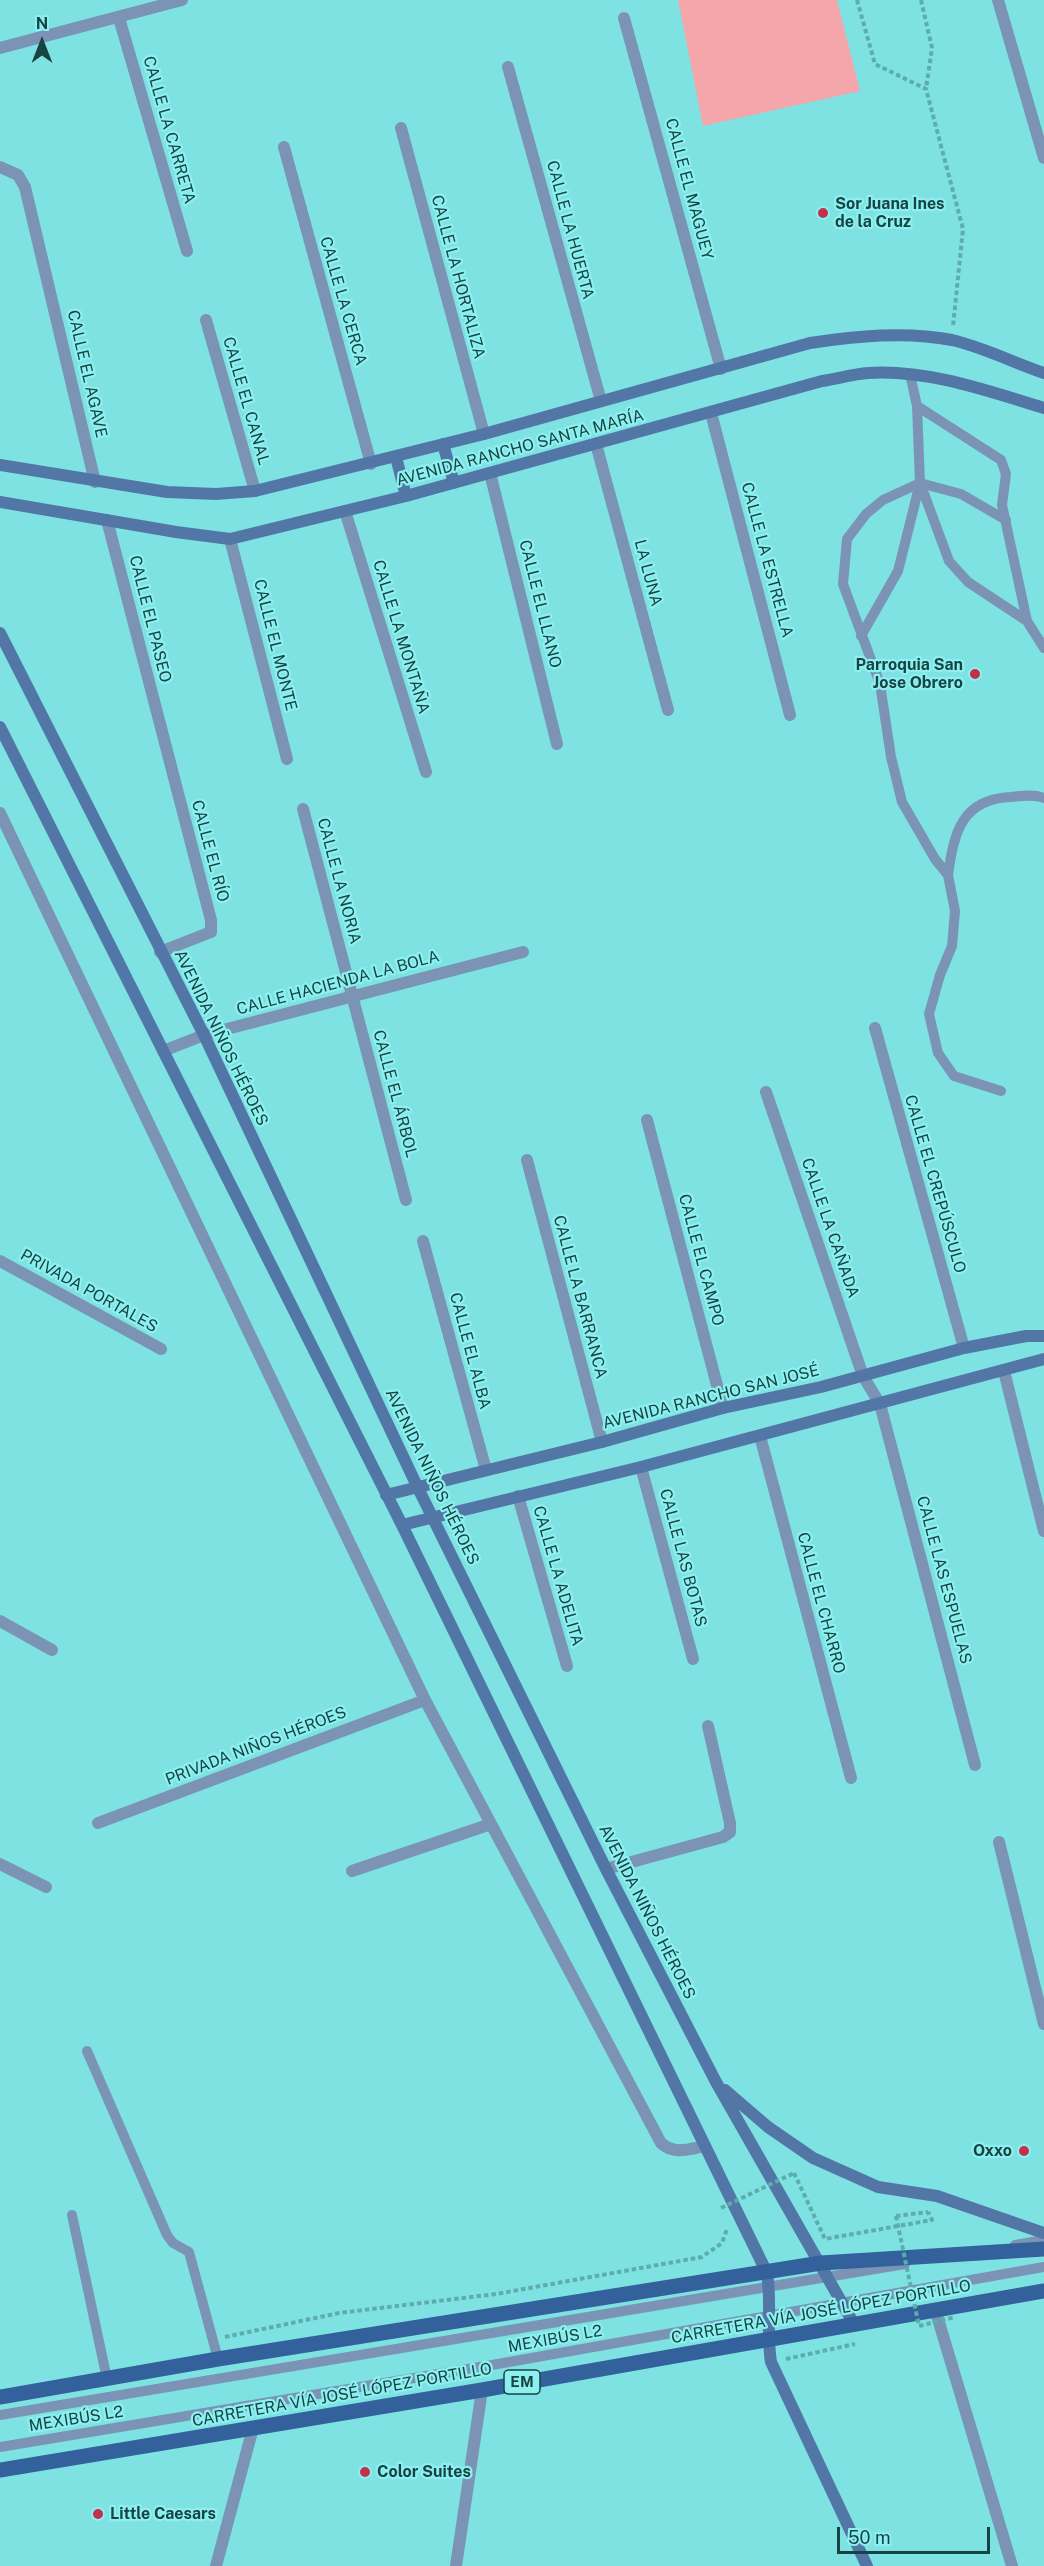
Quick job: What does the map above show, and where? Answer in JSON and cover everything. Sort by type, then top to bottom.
[{"type":"main road","name":"AVENIDA RANCHO SANTA MARÍA","points":[[0,465],[167,492],[216,494],[255,491],[371,464],[484,434],[810,343],[853,336],[953,340],[1044,373]]},
{"type":"main road","name":"AVENIDA RANCHO SANTA MARÍA","points":[[0,502],[230,539],[406,496],[822,381],[868,373],[910,374],[970,386],[1044,408]]},
{"type":"main road","points":[[443,444],[454,483]]},
{"type":"main road","points":[[396,457],[406,496]]},
{"type":"main road","name":"AVENIDA NIÑOS HÉROES","points":[[0,633],[204,1035],[417,1486],[606,1869],[716,2082],[854,2324]]},
{"type":"main road","points":[[0,726],[402,1525],[705,2146],[768,2280],[767,2339],[771,2362],[867,2566]]},
{"type":"main road","name":"AVENIDA RANCHO SAN JOSÉ","points":[[386,1495],[602,1442],[723,1408],[863,1376],[964,1348],[1026,1336],[1044,1336]]},
{"type":"main road","points":[[402,1525],[641,1467],[1044,1359]]},
{"type":"main road","points":[[716,2082],[768,2127],[813,2158],[878,2187],[937,2196],[1044,2233]]},
{"type":"main road","name":"CARRETERA VÍA JOSÉ LÓPEZ PORTILLO","points":[[0,2397],[218,2359],[824,2270],[1044,2249]]},
{"type":"main road","name":"CARRETERA VÍA JOSÉ LÓPEZ PORTILLO","points":[[0,2470],[482,2390],[1044,2291]]},
{"type":"street","points":[[0,48],[182,0]]},
{"type":"street","points":[[998,0],[1044,158]]},
{"type":"street","name":"CALLE LA CARRETA","points":[[119,18],[188,251]]},
{"type":"street","name":"CALLE EL MAGUEY","points":[[624,18],[721,369]]},
{"type":"street","name":"CALLE LA HUERTA","points":[[508,67],[601,401]]},
{"type":"street","name":"CALLE LA HORTALIZA","points":[[401,128],[484,434]]},
{"type":"street","name":"CALLE LA CERCA","points":[[284,147],[371,464]]},
{"type":"street","name":"CALLE EL AGAVE","points":[[0,167],[18,175],[25,187],[95,482]]},
{"type":"street","name":"CALLE EL CANAL","points":[[206,320],[255,491]]},
{"type":"street","name":"CALLE LA ESTRELLA","points":[[711,413],[790,715]]},
{"type":"street","name":"LA LUNA","points":[[596,444],[668,710]]},
{"type":"street","name":"CALLE EL LLANO","points":[[490,473],[557,744]]},
{"type":"street","name":"CALLE LA MONTAÑA","points":[[345,511],[426,772]]},
{"type":"street","name":"CALLE EL PASEO","points":[[107,520],[160,726]]},
{"type":"street","name":"CALLE EL MONTE","points":[[230,539],[288,759]]},
{"type":"street","name":"CALLE EL RÍO","points":[[160,726],[211,920],[211,932],[160,952]]},
{"type":"street","name":"CALLE LA NORIA","points":[[303,809],[352,996]]},
{"type":"street","points":[[0,813],[425,1700],[661,2143],[668,2150],[677,2151],[705,2146]]},
{"type":"street","name":"CALLE HACIENDA LA BOLA","points":[[163,1050],[204,1035],[523,952]]},
{"type":"street","name":"CALLE EL ÁRBOL","points":[[352,996],[406,1200]]},
{"type":"street","name":"CALLE EL CREPÚSCULO","points":[[875,1028],[964,1348]]},
{"type":"street","name":"CALLE LA CAÑADA","points":[[766,1092],[863,1376],[880,1404]]},
{"type":"street","name":"CALLE EL CAMPO","points":[[647,1119],[723,1408]]},
{"type":"street","name":"CALLE LA BARRANCA","points":[[527,1160],[602,1442]]},
{"type":"street","name":"CALLE EL ALBA","points":[[423,1241],[486,1470]]},
{"type":"street","name":"PRIVADA PORTALES","points":[[0,1261],[161,1349]]},
{"type":"street","points":[[1004,1371],[1044,1531]]},
{"type":"street","name":"CALLE LAS ESPUELAS","points":[[880,1404],[975,1765]]},
{"type":"street","name":"CALLE EL CHARRO","points":[[760,1436],[850,1778]]},
{"type":"street","name":"CALLE LAS BOTAS","points":[[641,1467],[693,1659]]},
{"type":"street","name":"CALLE LA ADELITA","points":[[518,1496],[567,1666]]},
{"type":"street","points":[[0,1621],[52,1650]]},
{"type":"street","name":"PRIVADA NIÑOS HÉROES","points":[[98,1823],[425,1700]]},
{"type":"street","points":[[606,1869],[723,1837],[730,1832],[730,1823],[708,1726]]},
{"type":"street","points":[[352,1871],[491,1824]]},
{"type":"street","points":[[999,1842],[1044,2024]]},
{"type":"street","points":[[0,1864],[46,1887]]},
{"type":"street","points":[[935,2309],[1012,2566]]},
{"type":"street","points":[[456,2566],[482,2390]]},
{"type":"street","points":[[216,2566],[253,2428]]},
{"type":"lane","points":[[861,636],[898,571],[920,483],[917,406],[910,374]]},
{"type":"lane","points":[[917,406],[1001,460],[1006,474],[1002,505],[1027,621],[1044,648]]},
{"type":"lane","points":[[920,483],[949,561],[968,582],[1027,621]]},
{"type":"lane","points":[[948,875],[934,859],[902,802],[891,757],[880,684],[843,584],[847,539],[866,514],[883,500],[920,483],[962,494],[1006,520]]},
{"type":"lane","points":[[1000,1091],[954,1076],[938,1053],[929,1014],[940,975],[952,946],[955,912],[948,875],[952,842],[967,813],[995,798],[1037,795],[1044,798]]},
{"type":"lane","points":[[87,2051],[167,2235],[173,2243],[189,2252],[218,2359]]},
{"type":"lane","points":[[72,2215],[101,2360],[107,2379]]},
{"type":"lane","points":[[824,2270],[1044,2240]]},
{"type":"lane","name":"MEXIBÚS L2","points":[[0,2447],[769,2317],[840,2302],[1044,2267]]},
{"type":"lane","name":"MEXIBÚS L2","points":[[0,2415],[768,2280]]},
{"type":"path","points":[[857,0],[875,64],[926,88]]},
{"type":"path","points":[[921,0],[932,48],[926,88],[963,229],[954,302],[953,340]]},
{"type":"path","points":[[721,2208],[795,2173],[825,2240],[932,2220],[928,2212]]},
{"type":"path","points":[[719,2197],[726,2214]]},
{"type":"path","points":[[896,2216],[918,2326],[955,2317]]},
{"type":"path","points":[[212,2339],[339,2313],[496,2294],[702,2257],[722,2243],[728,2230],[727,2222]]},
{"type":"shaded area","points":[[678,0],[837,0],[860,91],[703,126]]},
{"type":"place","name":"Sor Juana Ines de la Cruz","points":[[823,213]]},
{"type":"place","name":"Parroquia San Jose Obrero","points":[[975,674]]},
{"type":"place","name":"Oxxo","points":[[1024,2151]]},
{"type":"place","name":"Color Suites","points":[[365,2472]]},
{"type":"place","name":"Little Caesars","points":[[98,2514]]}]
